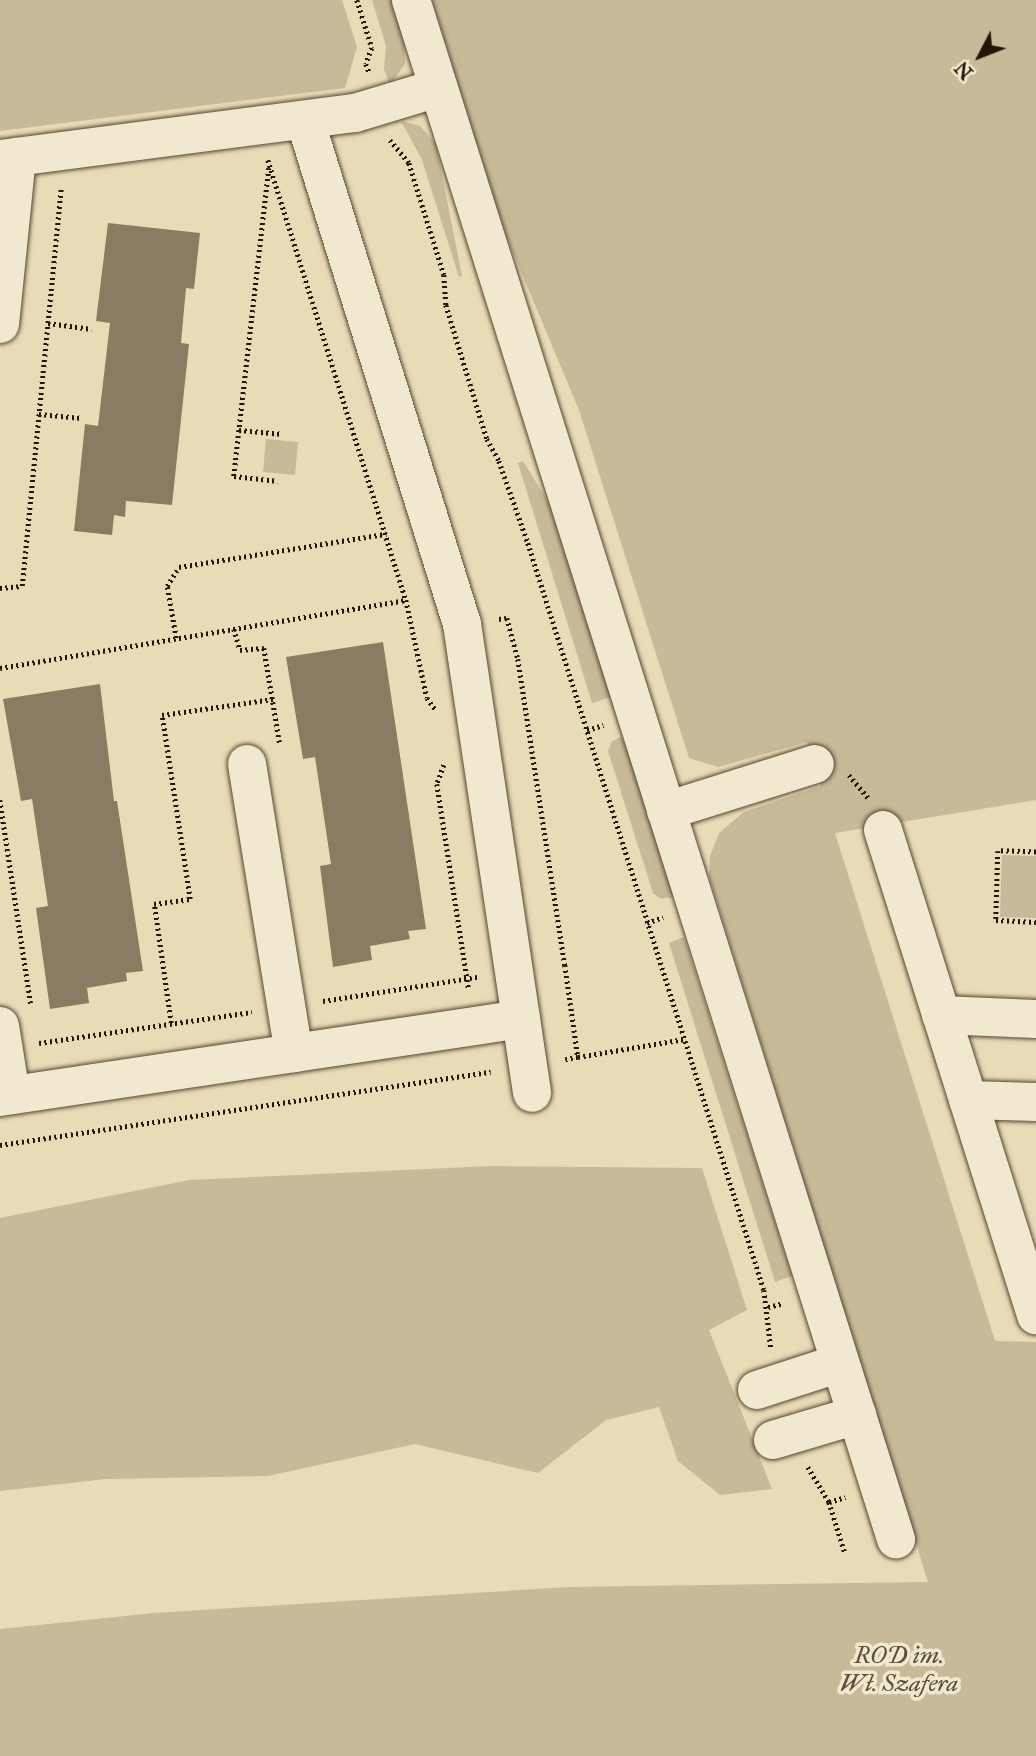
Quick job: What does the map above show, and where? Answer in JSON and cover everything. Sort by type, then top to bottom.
[{"type":"street","points":[[411,0],[895,1539]]},
{"type":"street","points":[[0,324],[9,158],[355,113],[438,88]]},
{"type":"street","points":[[305,120],[463,624],[530,1079]]},
{"type":"street","points":[[264,756],[286,1007],[294,1053]]},
{"type":"street","points":[[666,811],[815,764]]},
{"type":"street","points":[[883,830],[1036,1315]]},
{"type":"street","points":[[941,1015],[1036,1019]]},
{"type":"street","points":[[22,1024],[19,1094],[521,1019]]},
{"type":"street","points":[[968,1100],[1036,1102]]},
{"type":"street","points":[[757,1390],[840,1363]]},
{"type":"street","points":[[773,1440],[857,1416]]},
{"type":"path","points":[[357,0],[372,48],[366,64],[379,106],[391,142],[409,163],[444,275],[446,305],[479,412],[522,525],[764,1290],[772,1355]]},
{"type":"path","points":[[265,149],[406,600],[427,698],[439,715]]},
{"type":"path","points":[[270,164],[234,476],[278,481]]},
{"type":"path","points":[[0,588],[22,586],[61,188]]},
{"type":"path","points":[[48,323],[92,329]]},
{"type":"path","points":[[39,414],[82,418]]},
{"type":"path","points":[[239,430],[283,434]]},
{"type":"path","points":[[176,638],[167,586],[179,567],[386,534]]},
{"type":"path","points":[[0,668],[406,600]]},
{"type":"path","points":[[463,624],[507,618],[518,659],[578,1058]]},
{"type":"path","points":[[234,629],[240,650],[264,648],[273,699],[264,756]]},
{"type":"path","points":[[171,1023],[154,904],[190,899],[162,715],[273,699]]},
{"type":"path","points":[[37,1043],[467,978],[437,783],[446,761]]},
{"type":"path","points":[[815,764],[827,764],[854,778],[874,807],[883,830]]},
{"type":"path","points":[[0,800],[22,1024],[37,1043]]},
{"type":"path","points":[[1036,852],[998,851],[996,920],[1036,922]]},
{"type":"path","points":[[0,1145],[530,1079],[578,1058],[684,1039]]},
{"type":"path","points":[[37,1043],[19,1094],[56,1136]]},
{"type":"path","points":[[807,1462],[812,1478],[829,1502],[845,1553]]},
{"type":"green space","points":[[0,0],[342,0],[357,47],[345,88],[0,131]]},
{"type":"green space","points":[[372,0],[391,0],[404,41],[405,64],[390,85],[384,69],[386,46]]},
{"type":"green space","name":"ROD im. Wł. Szafera","points":[[432,0],[1036,0],[1036,800],[835,833],[995,1341],[1036,1342],[1036,1756],[0,1756],[0,1629],[154,1613],[568,1587],[928,1582],[709,876],[710,856],[719,833],[744,812],[821,786],[807,742],[718,767],[689,758],[579,410],[504,231]]},
{"type":"green space","points":[[401,121],[420,126],[436,144],[462,276],[459,277],[422,160]]},
{"type":"green space","points":[[266,439],[298,442],[295,475],[263,472]]},
{"type":"green space","points":[[523,461],[549,503],[611,697],[592,703],[518,463]]},
{"type":"green space","points":[[621,737],[626,745],[674,897],[661,899],[653,893],[608,751],[612,741]]},
{"type":"green space","points":[[1002,855],[1036,856],[1036,918],[1000,917]]},
{"type":"green space","points":[[684,937],[792,1276],[775,1282],[669,943]]},
{"type":"green space","points":[[491,1166],[702,1168],[747,1310],[709,1330],[772,1489],[720,1495],[678,1461],[659,1407],[606,1420],[538,1473],[415,1444],[268,1476],[106,1479],[0,1491],[0,1218],[189,1180]]},
{"type":"building","points":[[108,223],[200,233],[194,289],[186,288],[181,343],[189,344],[172,505],[126,501],[125,517],[114,515],[112,535],[74,531],[85,424],[98,426],[110,323],[96,321]]},
{"type":"building","points":[[383,642],[426,929],[408,931],[410,939],[370,946],[372,960],[333,967],[320,866],[331,864],[315,757],[303,759],[286,657]]},
{"type":"building","points":[[100,684],[114,801],[117,801],[143,971],[126,973],[127,981],[87,988],[89,1003],[50,1009],[36,908],[48,906],[32,799],[21,801],[3,699]]}]
